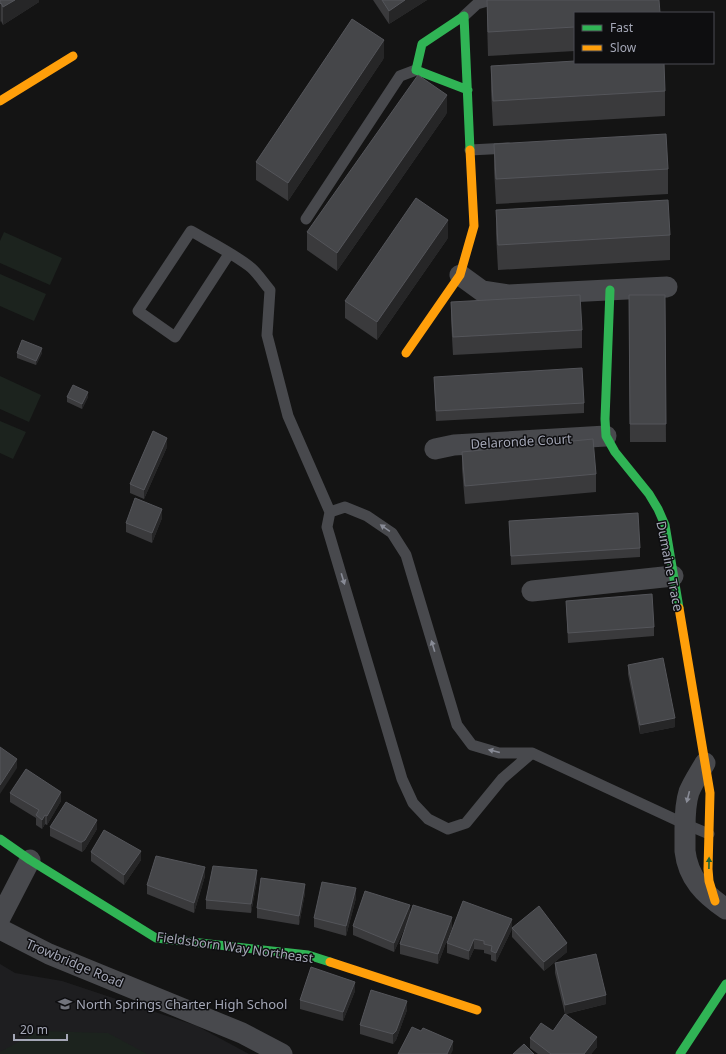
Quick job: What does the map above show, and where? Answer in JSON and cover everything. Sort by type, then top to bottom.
[{"type":"street","points":[[464,16],[422,44],[416,70],[468,90]]},
{"type":"street","points":[[406,353],[460,274],[474,226],[464,16]]},
{"type":"street","points":[[0,101],[72,56]]},
{"type":"street","points":[[460,274],[482,292],[508,295],[668,287]]},
{"type":"street","name":"Dumaine Trace","points":[[610,290],[605,419],[606,436],[615,452],[649,494],[665,525],[710,793],[709,881],[720,905]]},
{"type":"street","name":"Delaronde Court","points":[[435,449],[454,445],[606,436]]},
{"type":"street","points":[[532,591],[673,576]]},
{"type":"street","name":"Dumaine Trace","points":[[705,763],[689,793],[686,808],[685,849],[687,861],[692,874],[701,888],[720,905]]},
{"type":"street","name":"Fieldsborn Way Northeast","points":[[0,839],[30,860],[156,938],[308,955],[477,1010]]},
{"type":"street","points":[[0,918],[30,860]]},
{"type":"street","name":"Trowbridge Road","points":[[0,929],[49,954],[242,1033],[282,1054]]},
{"type":"street","points":[[680,1054],[726,984]]},
{"type":"lane","points":[[464,16],[477,4],[491,0]]},
{"type":"lane","points":[[306,219],[400,76],[416,70]]},
{"type":"lane","points":[[470,150],[518,147]]},
{"type":"lane","points":[[229,254],[175,338],[138,311],[191,231],[229,254],[250,267],[270,290],[267,335],[288,416],[330,512],[328,527],[402,779],[413,803],[428,819],[448,829],[466,823],[502,779],[532,753]]},
{"type":"lane","points":[[330,512],[345,507],[367,516],[392,533],[406,555],[457,725],[472,745],[499,753],[532,753],[709,834]]},
{"type":"shaded area","points":[[4,232],[62,258],[50,285],[0,263],[0,241]]},
{"type":"shaded area","points":[[0,274],[46,294],[34,321],[0,306]]},
{"type":"shaded area","points":[[0,376],[41,395],[29,422],[0,409]]},
{"type":"shaded area","points":[[0,421],[26,432],[13,459],[0,453]]},
{"type":"shaded area","name":"North Springs Charter High School","points":[[0,964],[15,973],[62,981],[197,1026],[249,1054],[0,1054]]},
{"type":"shaded area","points":[[39,1031],[108,1033],[147,1054],[0,1054],[0,1052]]},
{"type":"building","points":[[0,0],[15,0],[3,7],[1,3],[0,4]]},
{"type":"building","points":[[382,0],[405,0],[389,11]]},
{"type":"building","points":[[487,0],[659,0],[660,12],[574,12],[574,27],[488,32]]},
{"type":"building","points":[[352,19],[384,40],[288,183],[256,162]]},
{"type":"building","points":[[574,61],[574,64],[664,64],[665,91],[493,101],[491,66]]},
{"type":"building","points":[[418,75],[447,95],[337,253],[307,232]]},
{"type":"building","points":[[666,134],[668,169],[496,179],[494,144]]},
{"type":"building","points":[[416,198],[448,220],[377,322],[345,301]]},
{"type":"building","points":[[668,200],[670,235],[498,245],[496,210]]},
{"type":"building","points":[[580,295],[582,330],[453,337],[451,302]]},
{"type":"building","points":[[629,295],[665,295],[666,424],[630,424]]},
{"type":"building","points":[[22,340],[42,348],[36,361],[17,353]]},
{"type":"building","points":[[582,368],[584,403],[436,411],[434,377]]},
{"type":"building","points":[[73,385],[88,392],[82,404],[67,397]]},
{"type":"building","points":[[153,431],[167,438],[144,490],[130,484]]},
{"type":"building","points":[[593,439],[596,474],[465,486],[462,452]]},
{"type":"building","points":[[135,498],[162,509],[152,533],[126,523]]},
{"type":"building","points":[[638,513],[640,548],[511,556],[509,521]]},
{"type":"building","points":[[652,594],[654,627],[568,633],[566,601]]},
{"type":"building","points":[[663,658],[675,718],[640,725],[628,665]]},
{"type":"building","points":[[0,747],[17,759],[0,785]]},
{"type":"building","points":[[26,769],[61,792],[47,816],[45,815],[42,820],[36,815],[39,810],[10,793]]},
{"type":"building","points":[[66,802],[97,820],[85,840],[82,842],[50,827]]},
{"type":"building","points":[[104,830],[141,851],[124,875],[91,852]]},
{"type":"building","points":[[156,856],[205,867],[194,903],[147,885]]},
{"type":"building","points":[[213,866],[257,870],[251,904],[206,900]]},
{"type":"building","points":[[261,878],[305,884],[299,916],[257,908]]},
{"type":"building","points":[[322,882],[356,888],[346,926],[314,918]]},
{"type":"building","points":[[365,891],[410,905],[394,943],[353,926]]},
{"type":"building","points":[[463,901],[512,919],[496,953],[491,951],[492,946],[484,944],[484,941],[474,939],[469,951],[447,943]]},
{"type":"building","points":[[413,905],[452,917],[438,954],[400,944]]},
{"type":"building","points":[[539,906],[567,943],[544,962],[512,928]]},
{"type":"building","points":[[596,954],[606,995],[565,1005],[555,963]]},
{"type":"building","points":[[311,967],[355,982],[343,1012],[300,1000]]},
{"type":"building","points":[[371,990],[407,1001],[396,1031],[393,1034],[360,1025]]},
{"type":"building","points":[[565,1014],[597,1037],[584,1054],[551,1054],[530,1038],[541,1023],[553,1031]]},
{"type":"building","points":[[412,1027],[421,1031],[423,1028],[453,1041],[447,1054],[398,1054]]},
{"type":"building","points":[[524,1044],[534,1054],[513,1054]]},
{"type":"traffic: fast","points":[[468,90],[416,70],[422,44],[464,16],[470,150]]},
{"type":"traffic: fast","points":[[610,290],[605,419],[606,436],[615,452],[649,494],[665,525],[679,608]]},
{"type":"traffic: fast","points":[[0,839],[30,860],[156,938],[308,955],[330,962]]},
{"type":"traffic: fast","points":[[680,1054],[726,984]]},
{"type":"traffic: slow","points":[[0,101],[73,56]]},
{"type":"traffic: slow","points":[[406,353],[460,275],[474,226],[470,150]]},
{"type":"traffic: slow","points":[[679,608],[710,793],[708,869],[709,881],[715,901]]},
{"type":"traffic: slow","points":[[330,962],[477,1010]]},
{"type":"place","name":"North Springs Charter High School","points":[[65,1004]]}]
